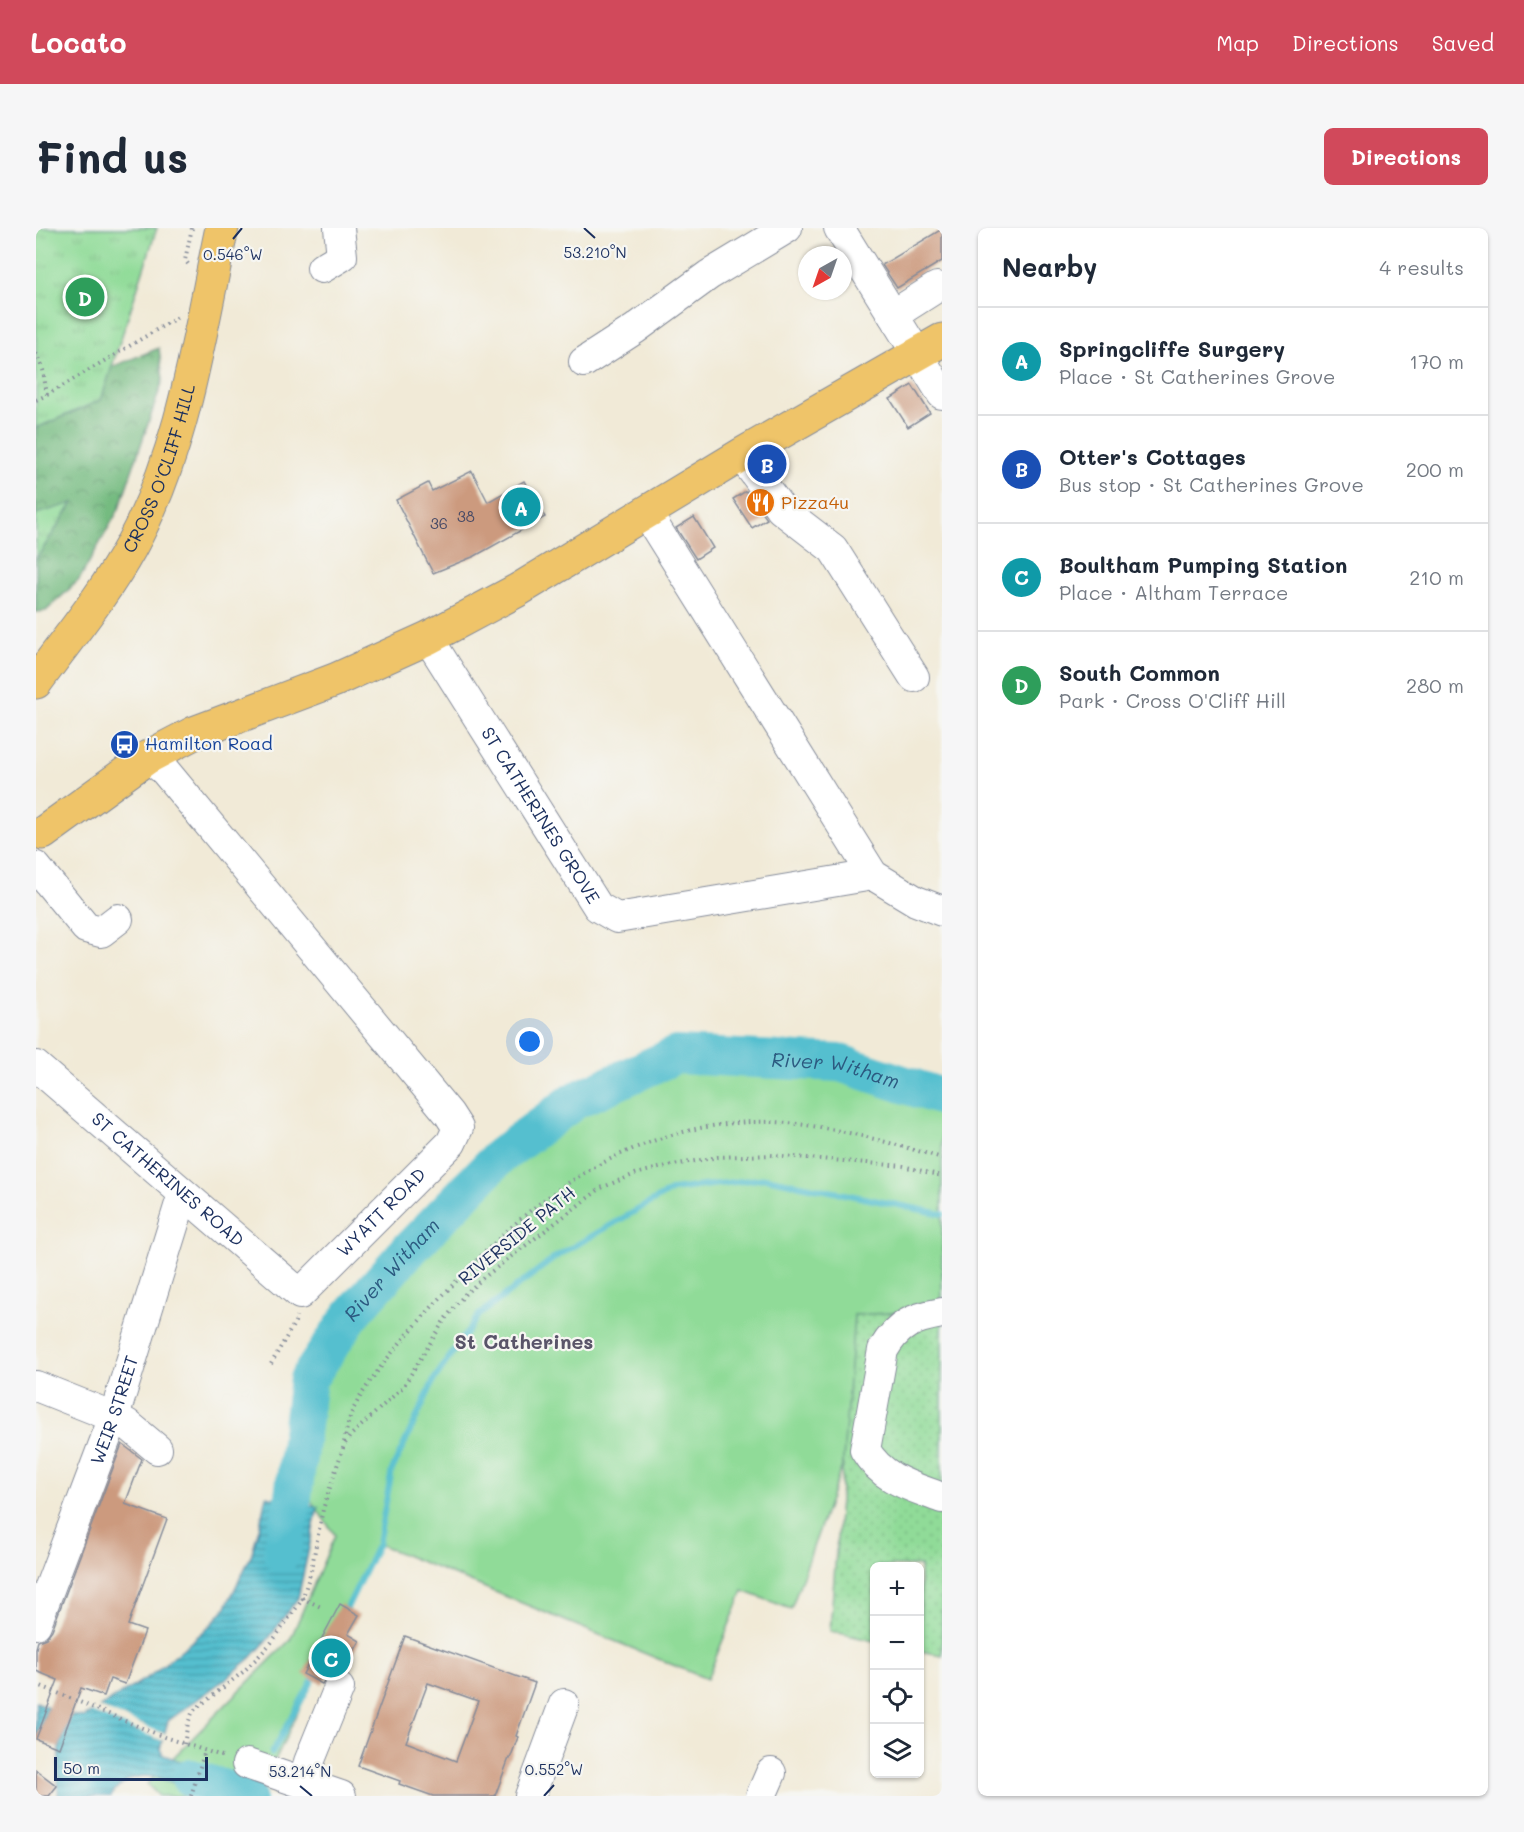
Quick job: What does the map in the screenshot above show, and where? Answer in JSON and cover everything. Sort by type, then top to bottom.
[{"type":"main road","name":"CROSS O'CLIFF HILL","points":[[36,682],[112,579],[139,530],[161,477],[183,410],[222,228]]},
{"type":"main road","points":[[38,840],[148,757],[194,733],[335,680],[428,638],[518,590],[741,455],[930,347]]},
{"type":"street","points":[[322,268],[342,256],[339,228]]},
{"type":"street","points":[[584,362],[635,329],[709,274],[788,228]]},
{"type":"street","points":[[839,228],[893,315],[930,347],[942,394]]},
{"type":"street","points":[[893,315],[937,287]]},
{"type":"street","points":[[741,455],[781,509],[833,549],[914,677]]},
{"type":"street","points":[[647,514],[873,875],[916,902],[942,911]]},
{"type":"street","name":"ST CATHERINES GROVE","points":[[428,638],[598,907],[617,918],[873,875]]},
{"type":"street","name":"WYATT ROAD","points":[[148,757],[165,771],[449,1114],[458,1128],[451,1143],[300,1294]]},
{"type":"street","points":[[36,867],[87,928],[101,932],[118,919]]},
{"type":"street","name":"ST CATHERINES ROAD","points":[[36,1066],[300,1294]]},
{"type":"street","name":"WEIR STREET","points":[[36,1624],[114,1417],[183,1194]]},
{"type":"street","points":[[942,1313],[922,1316],[903,1325],[890,1338],[883,1350],[865,1450],[872,1462],[889,1477],[942,1498]]},
{"type":"street","points":[[36,1386],[114,1417],[127,1424],[157,1449]]},
{"type":"street","points":[[304,1783],[309,1762],[339,1688]]},
{"type":"street","points":[[530,1796],[564,1704]]},
{"type":"street","points":[[247,1764],[341,1796]]},
{"type":"path","points":[[36,400],[207,299]]},
{"type":"path","points":[[36,353],[43,370],[48,395]]},
{"type":"path","points":[[341,1455],[349,1420],[357,1402],[392,1355],[433,1307],[516,1222],[555,1192],[591,1169],[663,1138],[700,1127],[728,1123],[812,1125],[942,1158]]},
{"type":"path","name":"RIVERSIDE PATH","points":[[184,1744],[193,1711],[243,1672],[258,1657],[271,1643],[302,1598],[311,1571],[323,1509],[344,1445],[356,1428],[403,1388],[445,1319],[465,1294],[601,1188],[635,1174],[667,1166],[718,1157],[771,1155],[903,1166],[942,1176]]},
{"type":"path","points":[[271,1364],[295,1322],[300,1294]]},
{"type":"path","points":[[302,1598],[323,1608]]},
{"type":"path","points":[[36,1684],[89,1708],[205,1751],[191,1796]]},
{"type":"green space","points":[[36,228],[157,228],[101,400],[36,428]]},
{"type":"green space","points":[[159,348],[163,380],[119,509],[79,580],[46,611],[36,612],[36,428],[101,400],[111,367]]},
{"type":"green space","points":[[73,503],[36,559],[36,514]]},
{"type":"green space","points":[[676,1055],[840,1063],[942,1097],[942,1300],[914,1305],[882,1317],[845,1458],[791,1609],[743,1591],[707,1679],[378,1544],[258,1796],[159,1796],[147,1784],[290,1640],[335,1535],[295,1478],[308,1379],[351,1315],[404,1255],[500,1156],[574,1101]]},
{"type":"green space","points":[[942,1310],[942,1655],[924,1652],[924,1562],[870,1562],[870,1640],[830,1631],[854,1315]]},
{"type":"water","points":[[266,1496],[318,1507],[298,1598],[269,1638],[251,1658],[168,1721],[160,1749],[163,1755],[242,1783],[238,1796],[214,1796],[200,1793],[160,1778],[147,1776],[135,1778],[123,1784],[111,1796],[58,1796],[59,1748],[71,1715],[84,1717],[150,1676],[209,1627],[226,1607],[251,1556]]},
{"type":"water","points":[[36,1702],[48,1707],[36,1739]]},
{"type":"pier","points":[[96,1706],[165,1734],[163,1741],[88,1711]]},
{"type":"pier","points":[[196,1765],[205,1768],[197,1794],[188,1791]]},
{"type":"building","points":[[942,229],[942,261],[897,288],[882,265]]},
{"type":"building","points":[[912,385],[930,413],[908,427],[890,399]]},
{"type":"building","points":[[472,471],[488,502],[524,481],[545,517],[475,556],[433,573],[396,500],[428,483],[432,491]]},
{"type":"building","points":[[746,491],[767,519],[752,528],[733,499]]},
{"type":"building","points":[[694,517],[713,548],[696,559],[676,528]]},
{"type":"building","points":[[122,1444],[142,1459],[125,1504],[167,1519],[128,1625],[145,1631],[125,1684],[110,1679],[104,1696],[81,1688],[59,1748],[36,1739],[58,1680],[36,1671],[36,1648],[38,1641],[46,1638],[52,1630]]},
{"type":"building","points":[[340,1604],[359,1615],[348,1634],[360,1641],[342,1672],[336,1671],[329,1674],[322,1684],[303,1674]]},
{"type":"building","points":[[405,1636],[535,1683],[516,1736],[518,1737],[495,1796],[433,1796],[358,1766]],"holes":[[[428,1683],[478,1701],[456,1761],[406,1742]]]},
{"type":"building","points":[[36,1770],[57,1786],[49,1796],[36,1796]]},
{"type":"waterway","name":"River Witham","points":[[282,1553],[292,1504],[308,1379],[351,1315],[404,1255],[500,1156],[574,1101],[676,1055],[840,1063],[942,1097]]},
{"type":"waterway","points":[[344,1614],[378,1544],[392,1470],[435,1378],[479,1315],[557,1256],[672,1190],[766,1178],[942,1214]]},
{"type":"waterway","points":[[272,1753],[317,1672]]},
{"type":"waterway","points":[[191,1778],[247,1796]]},
{"type":"place","name":"South Common","points":[[85,297]]},
{"type":"place","name":"Otter's Cottages","points":[[767,464]]},
{"type":"place","name":"Pizza4u","points":[[760,503]]},
{"type":"place","name":"Springcliffe Surgery","points":[[521,507]]},
{"type":"place","name":"Hamilton Road","points":[[124,744]]},
{"type":"place","name":"Boultham Pumping Station","points":[[331,1658]]},
{"type":"district","name":"St Catherines","points":[[524,1342]]}]
